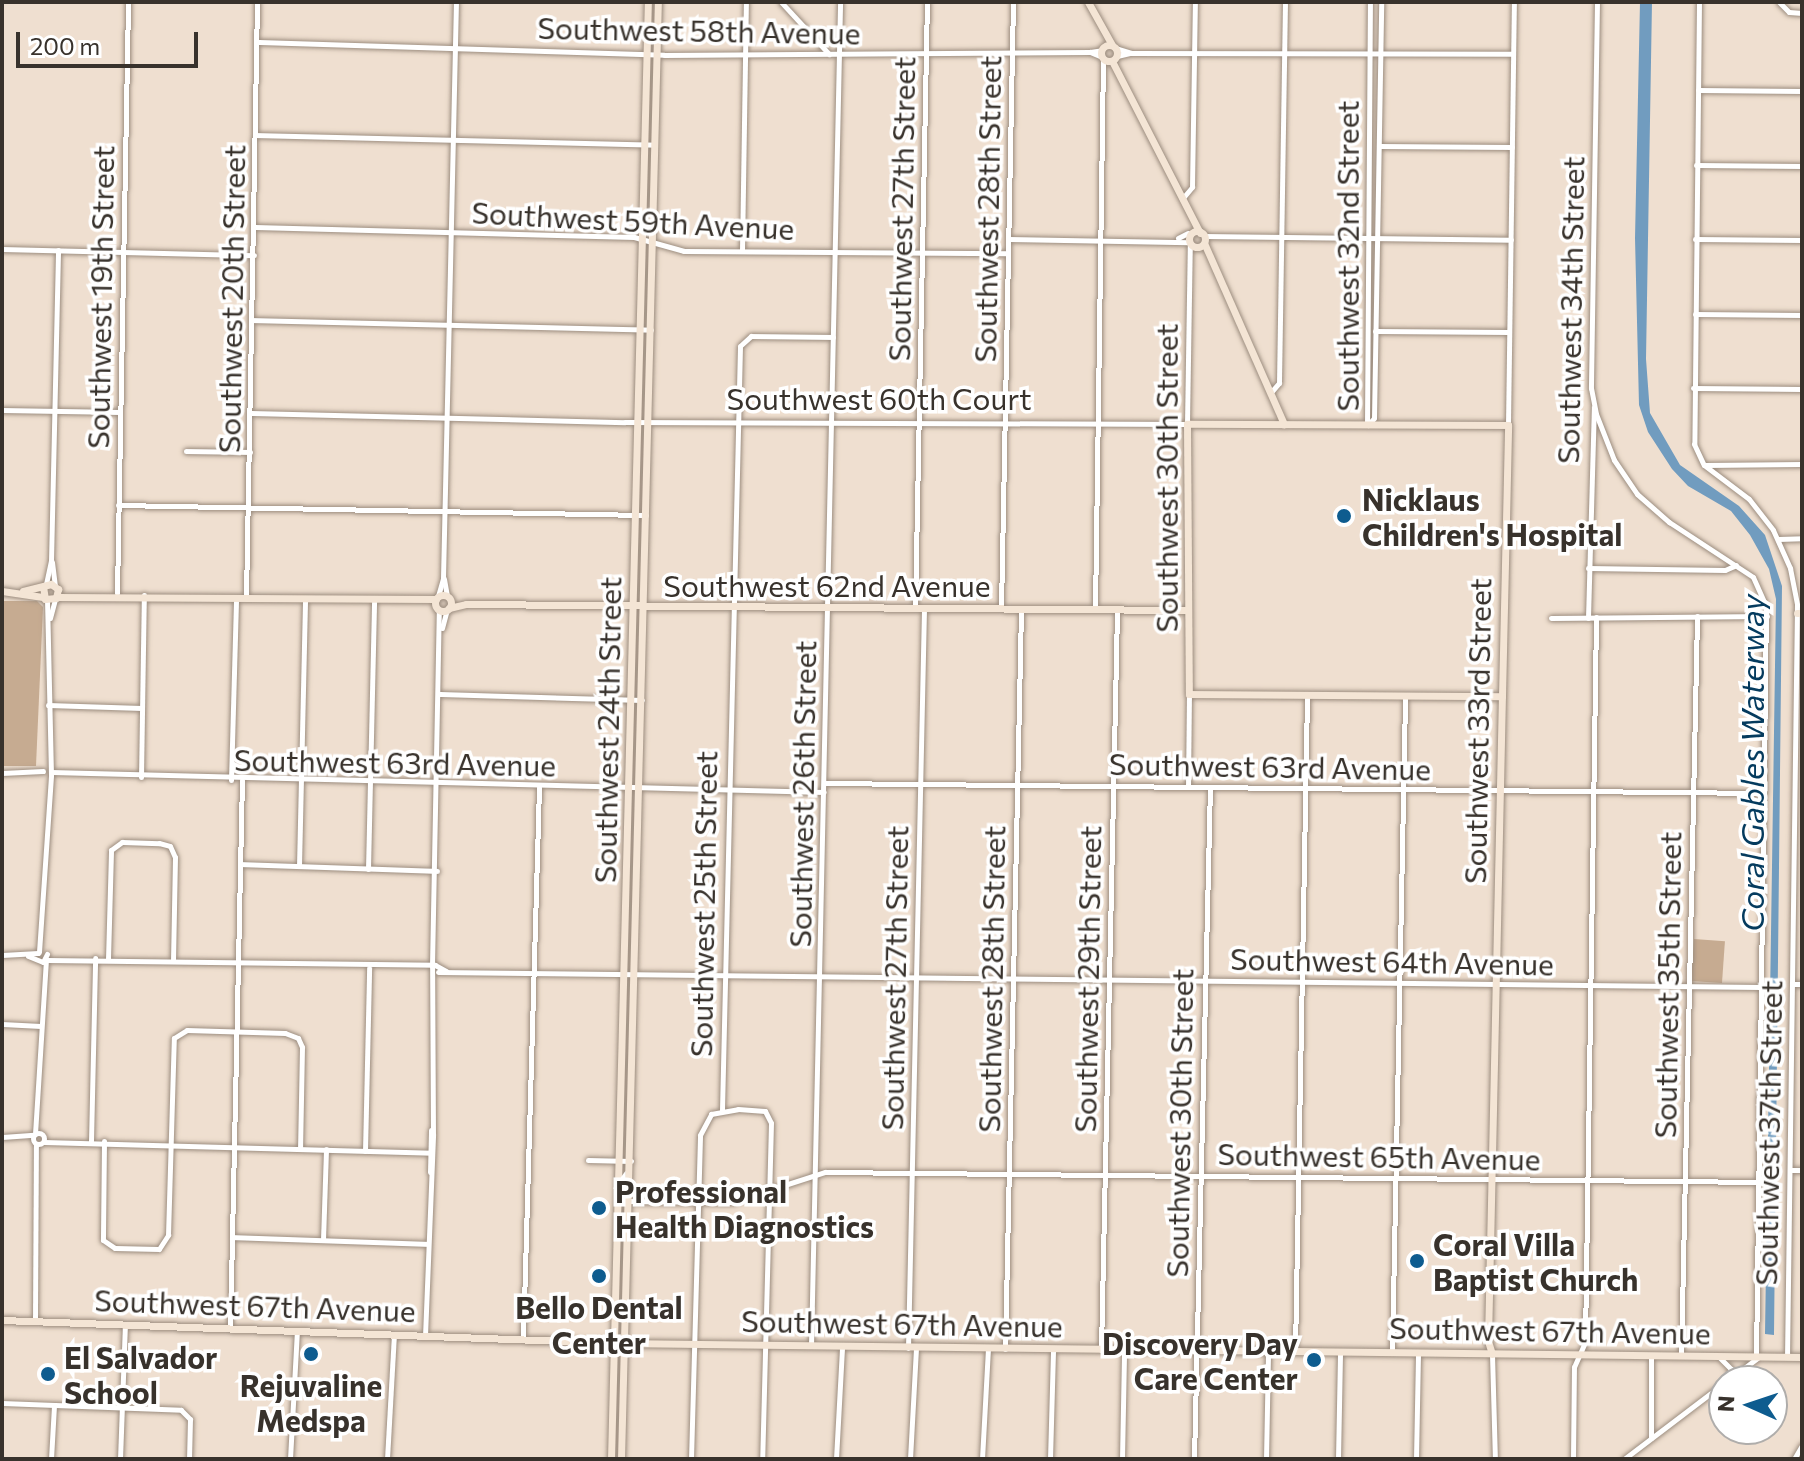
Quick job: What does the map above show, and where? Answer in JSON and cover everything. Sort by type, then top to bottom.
[{"type":"main road","name":"Southwest 24th Street","points":[[611,1459],[617,1343],[648,2]]},
{"type":"main road","name":"Southwest 24th Street","points":[[621,1459],[631,1202],[658,2]]},
{"type":"main road","points":[[1088,2],[1109,54],[1121,72],[1197,240],[1212,263],[1272,391],[1284,424]]},
{"type":"main road","name":"Southwest 60th Court","points":[[1187,424],[1508,425]]},
{"type":"main road","name":"Southwest 30th Street","points":[[1187,424],[1189,694]]},
{"type":"main road","name":"Southwest 33rd Street","points":[[1492,1354],[1492,1179],[1508,425]]},
{"type":"main road","points":[[50,586],[51,598]]},
{"type":"main road","points":[[50,586],[51,598]]},
{"type":"main road","name":"Southwest 62nd Avenue","points":[[2,591],[50,586],[78,593]]},
{"type":"main road","name":"Southwest 62nd Avenue","points":[[23,591],[51,598],[78,593],[117,593],[634,608],[1188,610]]},
{"type":"main road","points":[[1189,694],[1502,696]]},
{"type":"main road","name":"Southwest 67th Avenue","points":[[2,1320],[627,1344],[1802,1357]]},
{"type":"main road","points":[[613,1435],[623,1435]]},
{"type":"street","name":"Southwest 19th Street","points":[[117,593],[128,2]]},
{"type":"street","name":"Southwest 20th Street","points":[[246,597],[258,2]]},
{"type":"street","points":[[425,1336],[456,2]]},
{"type":"street","points":[[742,251],[746,2]]},
{"type":"street","points":[[781,2],[829,55]]},
{"type":"street","name":"Southwest 26th Street","points":[[811,1347],[840,2]]},
{"type":"street","name":"Southwest 27th Street","points":[[910,1459],[912,1173],[921,784],[919,423],[927,2]]},
{"type":"street","name":"Southwest 28th Street","points":[[1001,609],[1013,2]]},
{"type":"street","points":[[1181,199],[1192,187],[1195,2]]},
{"type":"street","points":[[1272,391],[1279,383],[1285,2]]},
{"type":"street","name":"Southwest 32nd Street","points":[[1368,425],[1366,239],[1370,2]]},
{"type":"street","name":"Southwest 32nd Street","points":[[1368,425],[1374,418],[1381,2]]},
{"type":"street","name":"Southwest 33rd Street","points":[[1508,425],[1514,2]]},
{"type":"street","name":"Southwest 34th Street","points":[[1588,618],[1594,406],[1597,2]]},
{"type":"street","points":[[1699,2],[1693,441],[1704,465],[1802,464]]},
{"type":"street","points":[[1779,2],[1789,12],[1802,13]]},
{"type":"street","name":"Southwest 58th Avenue","points":[[259,42],[657,55],[1109,54]]},
{"type":"street","points":[[1095,610],[1103,74],[1109,54],[1513,54]]},
{"type":"street","points":[[1698,90],[1802,91]]},
{"type":"street","points":[[256,135],[655,145]]},
{"type":"street","points":[[1379,146],[1512,147]]},
{"type":"street","points":[[1696,165],[1802,166]]},
{"type":"street","name":"Southwest 59th Avenue","points":[[255,227],[642,240],[677,250],[1008,253]]},
{"type":"street","points":[[1009,239],[1511,240]]},
{"type":"street","points":[[1695,239],[1802,240]]},
{"type":"street","name":"Southwest 30th Street","points":[[1187,424],[1190,264],[1197,240]]},
{"type":"street","points":[[2,249],[254,255]]},
{"type":"street","points":[[50,586],[58,250]]},
{"type":"street","points":[[1695,314],[1802,315]]},
{"type":"street","points":[[252,320],[651,330]]},
{"type":"street","points":[[1375,331],[1509,332]]},
{"type":"street","name":"Southwest 25th Street","points":[[722,1110],[727,792],[742,340],[833,337]]},
{"type":"street","points":[[1693,388],[1802,389]]},
{"type":"street","points":[[1594,406],[1618,467],[1642,499],[1760,585],[1767,616],[1758,1356],[1727,1381],[1731,1369],[1719,1356]]},
{"type":"street","points":[[2,410],[120,412]]},
{"type":"street","name":"Southwest 60th Court","points":[[251,413],[638,422],[1187,424]]},
{"type":"street","points":[[186,451],[250,452]]},
{"type":"street","name":"Southwest 37th Street","points":[[1704,465],[1752,502],[1778,539],[1792,573],[1799,613],[1787,1357]]},
{"type":"street","points":[[118,505],[647,515]]},
{"type":"street","points":[[1778,539],[1802,538]]},
{"type":"street","points":[[1588,568],[1725,570],[1736,565]]},
{"type":"street","points":[[141,777],[144,594]]},
{"type":"street","points":[[231,780],[236,597]]},
{"type":"street","points":[[35,1321],[51,598]]},
{"type":"street","points":[[299,866],[305,599]]},
{"type":"street","points":[[368,869],[374,600]]},
{"type":"street","name":"Southwest 29th Street","points":[[1101,1350],[1117,609]]},
{"type":"street","name":"Southwest 28th Street","points":[[1005,1349],[1021,610]]},
{"type":"street","name":"Southwest 35th Street","points":[[1681,1356],[1697,616]]},
{"type":"street","points":[[1551,618],[1767,616]]},
{"type":"street","points":[[1573,1459],[1574,1367],[1585,1342],[1597,791],[1596,617]]},
{"type":"street","points":[[440,694],[642,700]]},
{"type":"street","name":"Southwest 30th Street","points":[[1188,787],[1189,694]]},
{"type":"street","points":[[1295,1351],[1307,695]]},
{"type":"street","points":[[1392,1352],[1405,696]]},
{"type":"street","points":[[48,705],[142,708]]},
{"type":"street","points":[[2,773],[46,775]]},
{"type":"street","name":"Southwest 63rd Avenue","points":[[46,775],[640,791],[824,792]]},
{"type":"street","points":[[230,1329],[242,780]]},
{"type":"street","name":"Southwest 63rd Avenue","points":[[824,783],[1764,793]]},
{"type":"street","points":[[523,1340],[539,787]]},
{"type":"street","name":"Southwest 30th Street","points":[[1194,1459],[1210,787]]},
{"type":"street","points":[[1794,797],[1802,797]]},
{"type":"street","points":[[108,959],[110,858],[115,845],[159,843],[171,848],[173,961]]},
{"type":"street","points":[[241,864],[437,871]]},
{"type":"street","points":[[2,955],[43,957]]},
{"type":"street","name":"Southwest 64th Avenue","points":[[43,957],[625,976],[1761,987]]},
{"type":"street","points":[[91,1141],[95,958]]},
{"type":"street","points":[[365,1151],[369,968]]},
{"type":"street","points":[[1792,984],[1802,984]]},
{"type":"street","points":[[2,1024],[41,1026]]},
{"type":"street","points":[[104,1141],[104,1242],[126,1249],[164,1245],[171,1050],[177,1034],[237,1032],[298,1038],[302,1051],[300,1148]]},
{"type":"street","points":[[691,1459],[700,1131],[709,1116],[722,1110],[759,1109],[769,1115],[770,1192],[762,1459]]},
{"type":"street","points":[[2,1137],[430,1153]]},
{"type":"street","points":[[323,1240],[326,1149]]},
{"type":"street","points":[[588,1160],[632,1161]]},
{"type":"street","points":[[1790,1170],[1802,1170]]},
{"type":"street","name":"Southwest 65th Avenue","points":[[620,1201],[740,1201],[815,1174],[1759,1182]]},
{"type":"street","points":[[232,1237],[428,1244]]},
{"type":"street","points":[[120,1459],[125,1325]]},
{"type":"street","points":[[290,1459],[297,1331]]},
{"type":"street","points":[[387,1459],[394,1335]]},
{"type":"street","points":[[836,1459],[842,1347]]},
{"type":"street","points":[[982,1459],[988,1348]]},
{"type":"street","points":[[1050,1459],[1053,1349]]},
{"type":"street","points":[[1122,1459],[1124,1350]]},
{"type":"street","points":[[1266,1459],[1268,1351]]},
{"type":"street","points":[[1338,1459],[1340,1352]]},
{"type":"street","points":[[1416,1459],[1418,1353]]},
{"type":"street","name":"Southwest 33rd Street","points":[[1492,1354],[1497,1367],[1495,1459]]},
{"type":"street","points":[[1651,1355],[1651,1439]]},
{"type":"street","points":[[1624,1459],[1708,1395]]},
{"type":"street","points":[[2,1403],[181,1410],[189,1415],[189,1459]]},
{"type":"street","points":[[51,1459],[54,1405]]},
{"type":"street","points":[[1794,1459],[1802,1445]]},
{"type":"shaded area","points":[[2,601],[37,601],[43,607],[36,766],[2,766]]},
{"type":"shaded area","points":[[1694,939],[1725,941],[1722,983],[1691,981]]},
{"type":"water","points":[[1640,2],[1652,2],[1646,359],[1650,413],[1680,465],[1739,506],[1765,535],[1782,586],[1774,1335],[1765,1334],[1776,599],[1769,569],[1750,535],[1731,511],[1688,486],[1672,469],[1648,432],[1639,405],[1635,238]]},
{"type":"place","name":"Nicklaus Children's Hospital","points":[[1344,516]]},
{"type":"place","name":"Professional Health Diagnostics","points":[[599,1208]]},
{"type":"place","name":"Coral Villa Baptist Church","points":[[1417,1261]]},
{"type":"place","name":"Bello Dental Center","points":[[599,1276]]},
{"type":"place","name":"Rejuvaline Medspa","points":[[311,1354]]},
{"type":"place","name":"Discovery Day Care Center","points":[[1314,1360]]},
{"type":"place","name":"El Salvador School","points":[[48,1374]]},
{"type":"water label","name":"Coral Gables Waterway","points":[[1751,763]]}]
